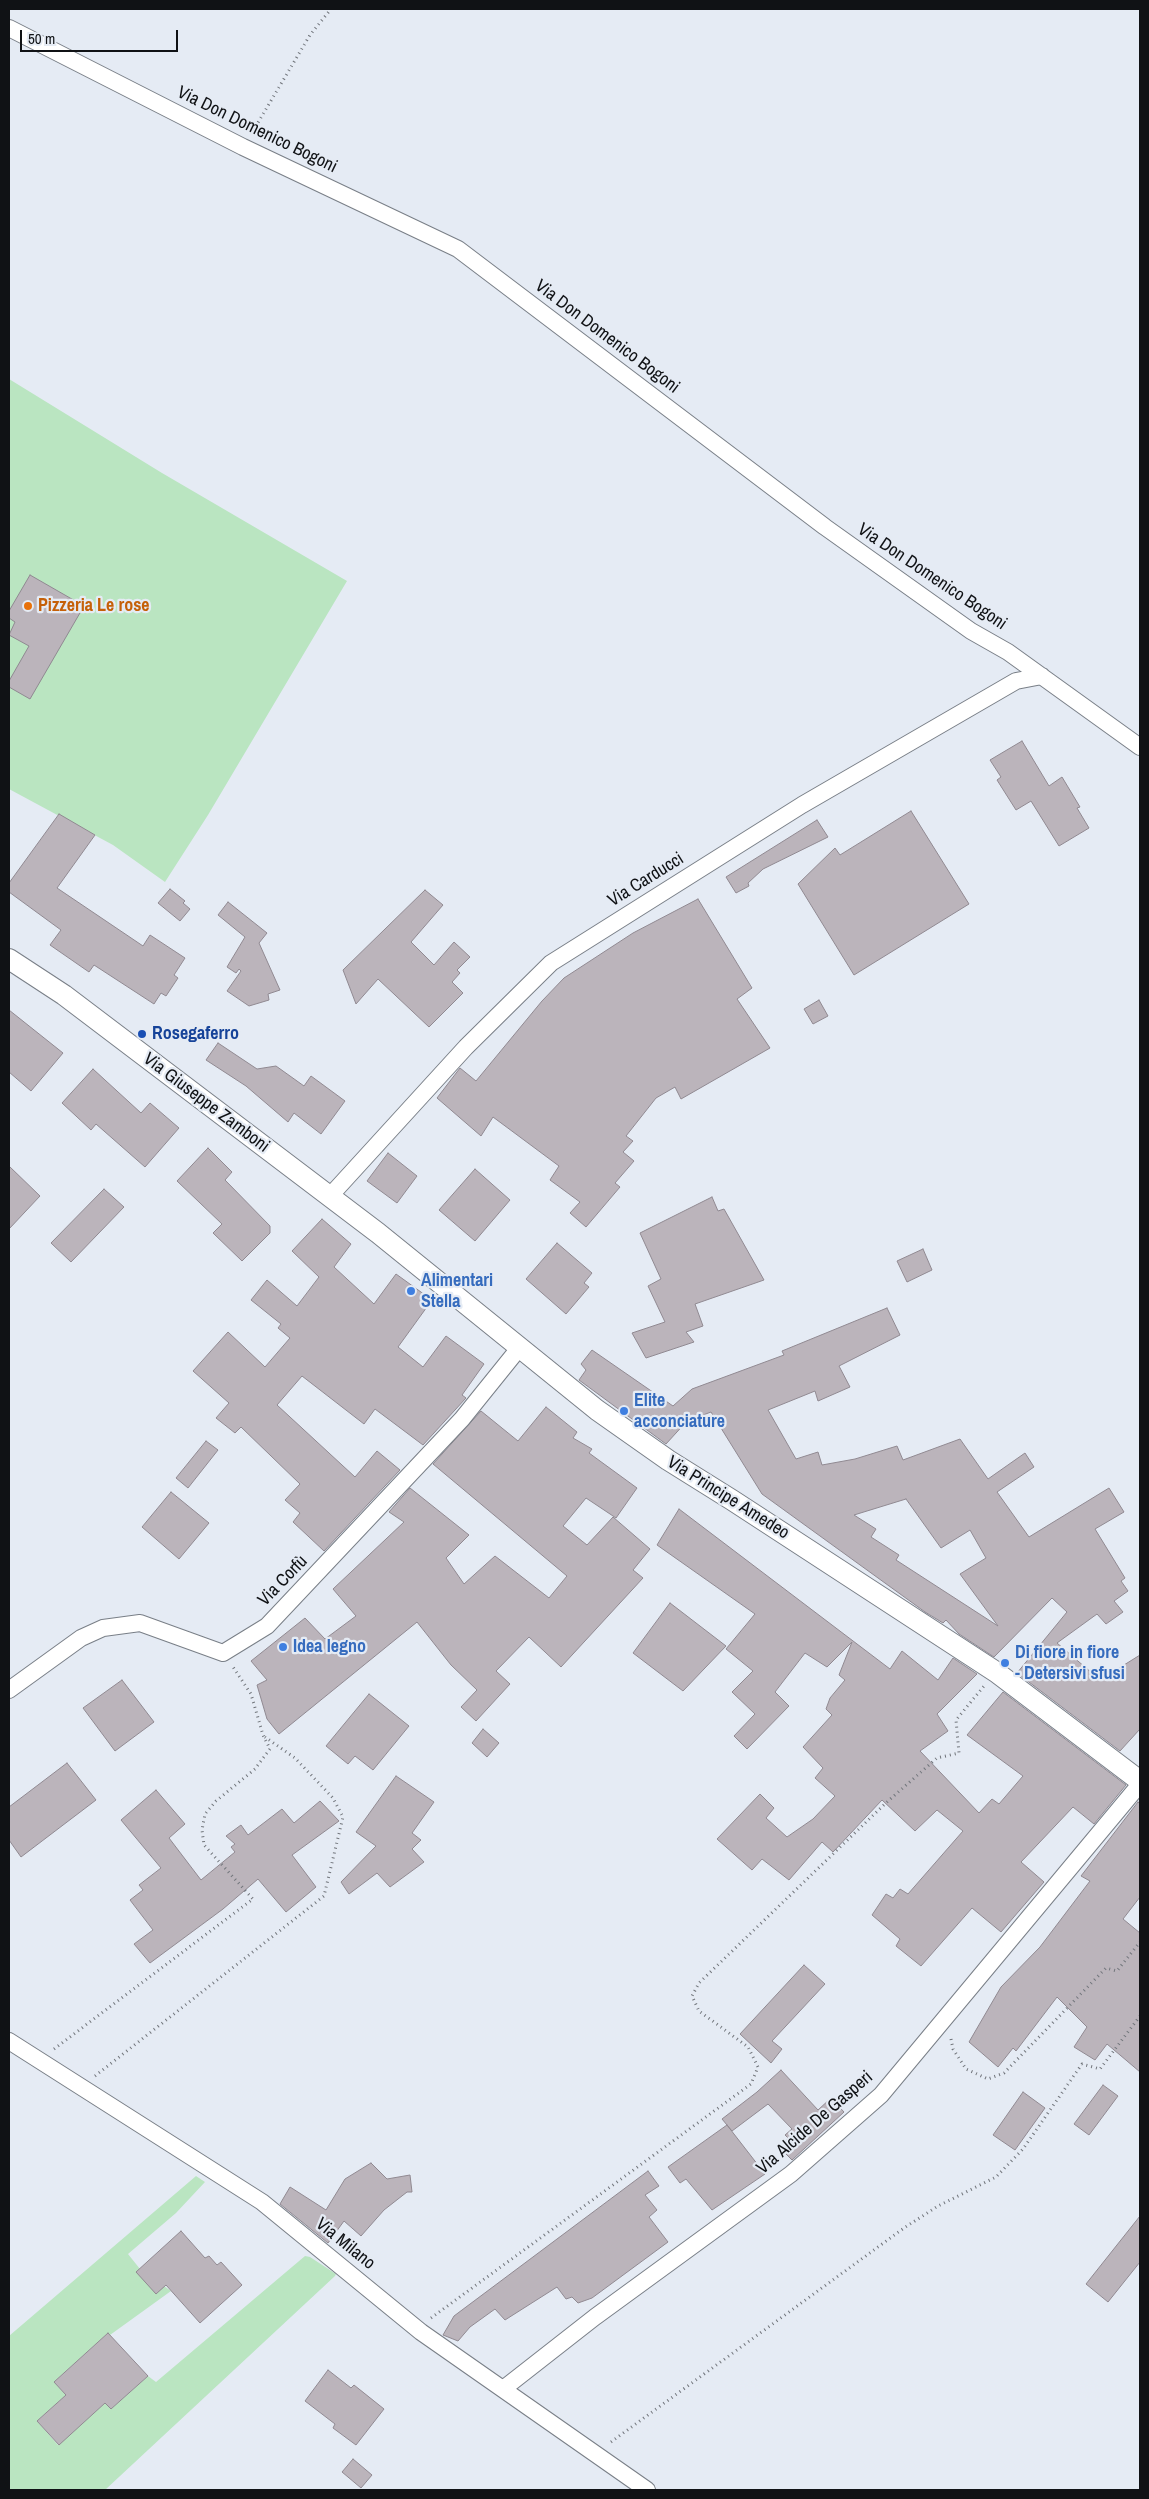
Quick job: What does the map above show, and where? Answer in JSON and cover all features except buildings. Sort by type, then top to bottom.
[{"type":"street","name":"Via Don Domenico Bogoni","points":[[9,28],[243,147],[458,249],[825,527],[971,631],[1008,652],[1140,747]]},
{"type":"street","name":"Via Carducci","points":[[330,1196],[466,1046],[551,963],[810,800],[1016,681],[1042,676]]},
{"type":"street","name":"Via Giuseppe Zamboni","points":[[9,959],[64,995],[330,1196]]},
{"type":"street","name":"Via Principe Amedeo","points":[[330,1196],[598,1410],[668,1460],[996,1672],[1140,1783]]},
{"type":"street","name":"Via Corfù","points":[[223,1653],[266,1626],[462,1419],[520,1347]]},
{"type":"street","points":[[9,1690],[81,1638],[103,1628],[140,1623],[223,1653]]},
{"type":"street","name":"Via Alcide De Gasperi","points":[[503,2389],[595,2317],[791,2174],[881,2095],[1140,1783]]},
{"type":"street","name":"Via Milano","points":[[9,2041],[262,2202],[416,2328],[647,2490]]},
{"type":"path","points":[[243,147],[310,35],[331,9]]},
{"type":"path","points":[[39,2060],[253,1899],[204,1845],[202,1830],[205,1814],[216,1801],[255,1769],[270,1749],[263,1735],[252,1694],[223,1653]]},
{"type":"path","points":[[416,2328],[751,2084],[758,2067],[748,2047],[699,2011],[692,1996],[699,1983],[888,1801],[937,1758],[959,1753],[956,1720],[996,1672]]},
{"type":"path","points":[[81,2087],[324,1896],[343,1817],[333,1798],[295,1758],[263,1735]]},
{"type":"path","points":[[956,2031],[951,2038],[953,2049],[966,2069],[988,2079],[1004,2072],[1106,1968],[1117,1971],[1140,1942]]},
{"type":"path","points":[[595,2454],[904,2228],[938,2206],[996,2177],[1023,2149],[1082,2064],[1100,2069],[1140,2016]]},
{"type":"green space","points":[[9,379],[162,473],[347,581],[208,815],[165,882],[113,845],[9,789]]},
{"type":"green space","points":[[196,2176],[205,2182],[176,2213],[128,2254],[140,2269],[171,2291],[110,2335],[108,2333],[54,2382],[66,2395],[37,2421],[58,2445],[105,2403],[111,2409],[148,2376],[156,2382],[305,2256],[310,2257],[336,2274],[335,2276],[105,2490],[9,2490],[9,2336]]},
{"type":"place","name":"Pizzeria Le rose","points":[[28,606]]},
{"type":"place","name":"Rosegaferro","points":[[142,1034]]},
{"type":"place","name":"Alimentari Stella","points":[[411,1291]]},
{"type":"place","name":"Elite acconciature","points":[[624,1411]]},
{"type":"place","name":"Idea legno","points":[[283,1647]]},
{"type":"place","name":"Di fiore in fiore - Detersivi sfusi","points":[[1005,1663]]}]
